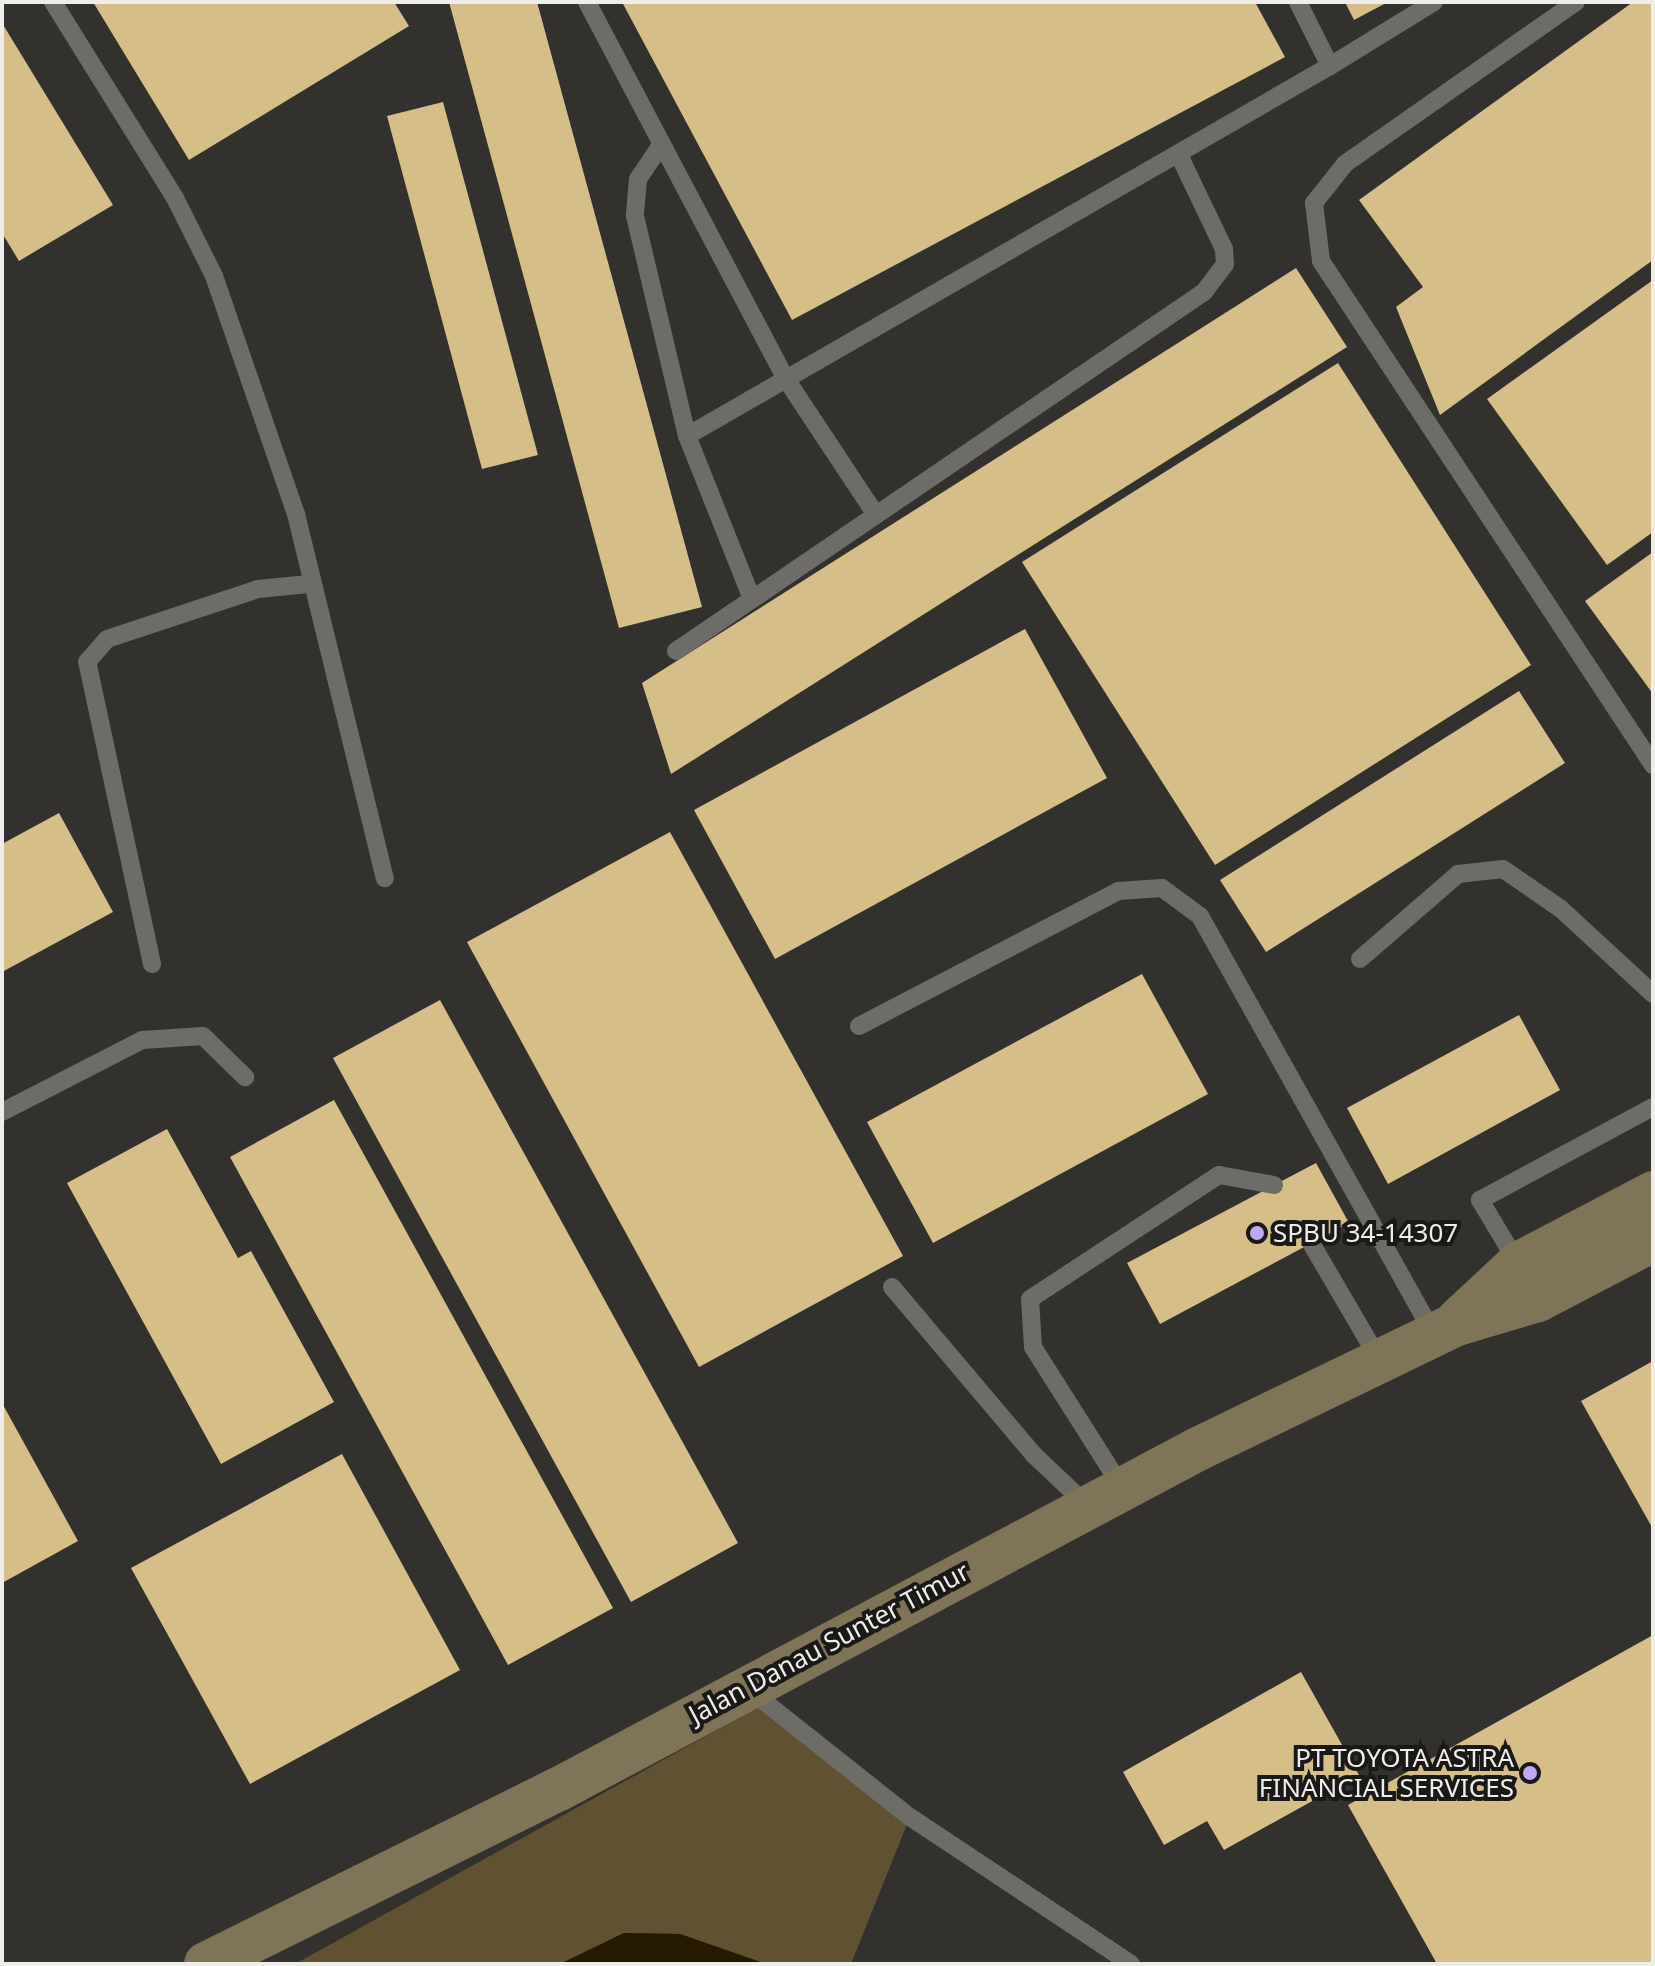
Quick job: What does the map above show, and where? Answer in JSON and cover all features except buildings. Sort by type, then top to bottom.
[{"type":"main road","name":"Jalan Danau Sunter Timur","points":[[206,1964],[559,1789],[744,1686],[1106,1498],[1444,1329],[1528,1282],[1652,1197]]},
{"type":"main road","name":"Jalan Danau Sunter Timur","points":[[1528,1282],[1653,1240]]},
{"type":"lane","points":[[53,2],[175,198],[214,276],[296,514],[309,584],[385,878]]},
{"type":"lane","points":[[587,2],[659,148],[786,379],[876,515]]},
{"type":"lane","points":[[1298,2],[1330,66]]},
{"type":"lane","points":[[687,436],[1330,66],[1434,2]]},
{"type":"lane","points":[[1576,2],[1345,164],[1314,203],[1321,261],[1653,765]]},
{"type":"lane","points":[[659,148],[638,179],[635,216],[687,436],[752,599]]},
{"type":"lane","points":[[676,651],[1216,280],[1224,249],[1178,153]]},
{"type":"lane","points":[[152,964],[87,662],[107,639],[258,589],[309,584]]},
{"type":"lane","points":[[1360,959],[1458,874],[1503,869],[1561,909],[1653,994]]},
{"type":"lane","points":[[859,1026],[1118,891],[1162,888],[1200,916],[1444,1329]]},
{"type":"lane","points":[[2,1112],[142,1040],[203,1036],[245,1077]]},
{"type":"lane","points":[[1528,1282],[1480,1200],[1653,1107]]},
{"type":"lane","points":[[1106,1498],[1033,1347],[1030,1299],[1219,1175],[1274,1185]]},
{"type":"lane","points":[[1311,1243],[1380,1361]]},
{"type":"lane","points":[[892,1287],[1034,1455],[1106,1498]]},
{"type":"lane","points":[[744,1686],[910,1817],[1131,1964]]},
{"type":"shaded area","points":[[764,1704],[910,1817],[851,1964],[766,1964],[680,1934],[624,1933],[560,1964],[295,1964]]},
{"type":"shaded area","points":[[624,1933],[680,1934],[766,1964],[560,1964]]},
{"type":"place","name":"SPBU 34-14307","points":[[1257,1233]]},
{"type":"place","name":"PT TOYOTA ASTRA FINANCIAL SERVICES","points":[[1530,1773]]}]
